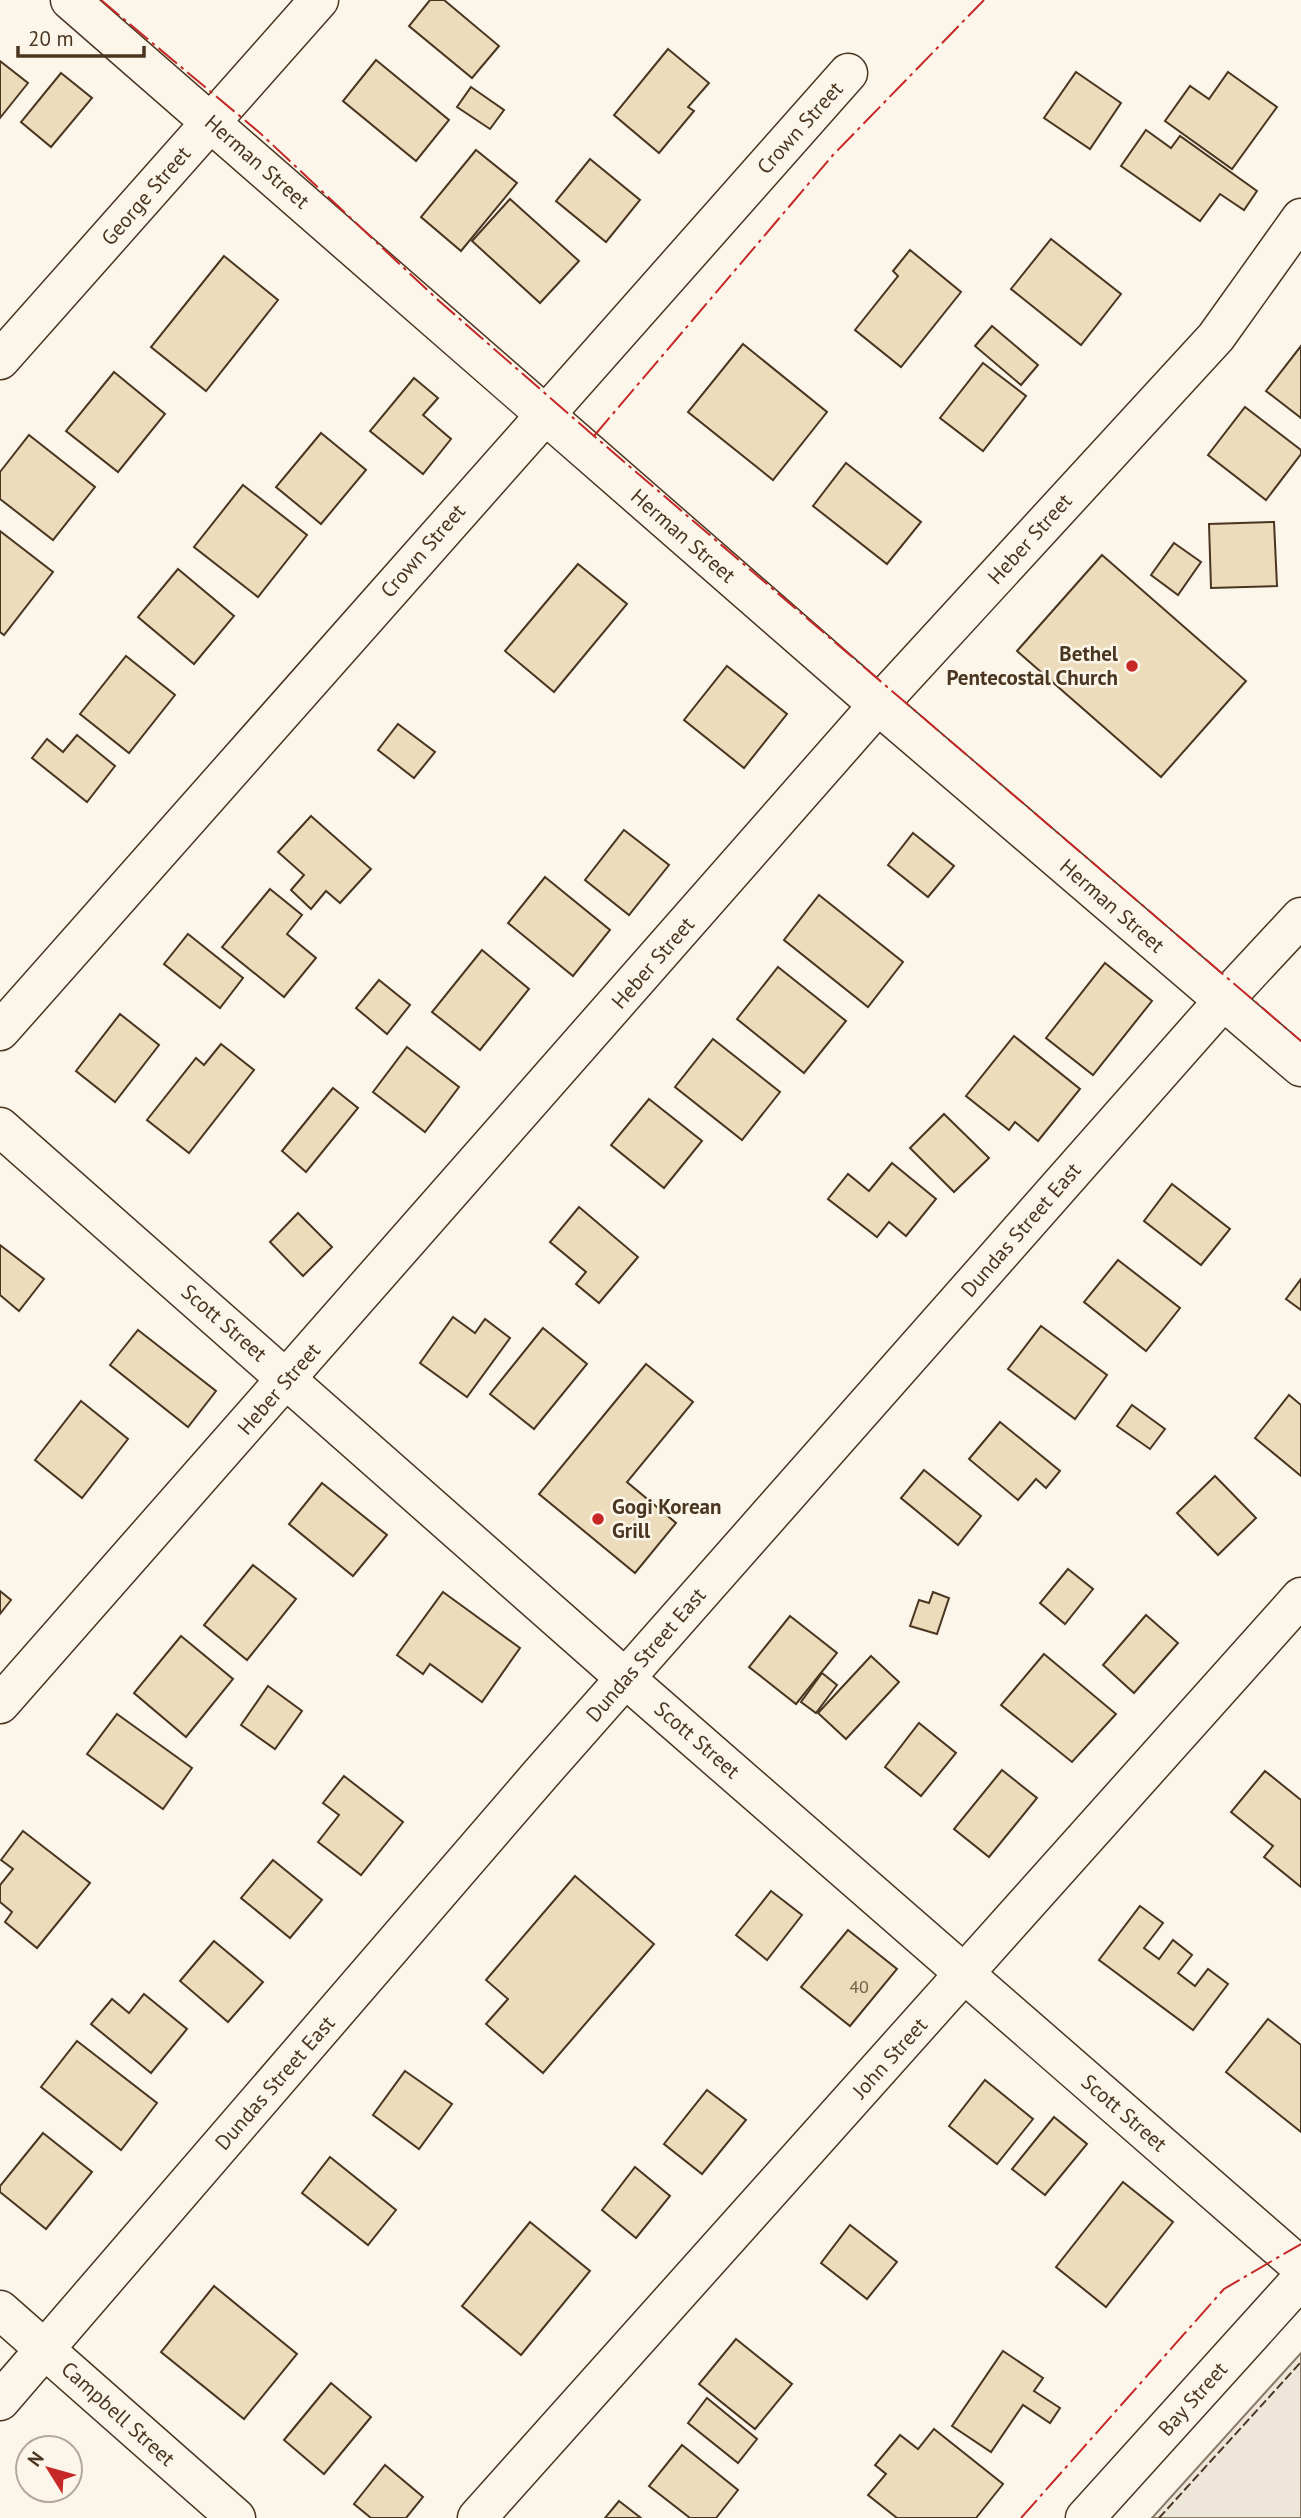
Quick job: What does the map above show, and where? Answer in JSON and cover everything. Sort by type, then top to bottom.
[{"type":"street","name":"Herman Street","points":[[70,0],[878,705],[1301,1066]]},
{"type":"street","name":"George Street","points":[[0,360],[319,0]]},
{"type":"street","name":"Crown Street","points":[[0,1031],[848,73]]},
{"type":"street","name":"Heber Street","points":[[0,1704],[878,705],[1216,337],[1301,218]]},
{"type":"street","name":"Dundas Street East","points":[[0,2401],[625,1678],[1223,1001],[1301,917]]},
{"type":"street","name":"Scott Street","points":[[0,1126],[625,1678],[1301,2267]]},
{"type":"street","name":"John Street","points":[[477,2518],[1301,1597]]},
{"type":"street","name":"Bay Street","points":[[1085,2518],[1301,2279]]},
{"type":"street","name":"Campbell Street","points":[[0,2309],[236,2518]]},
{"type":"shaded area","points":[[1301,2353],[1301,2518],[1152,2518]]},
{"type":"building","points":[[430,0],[444,0],[499,46],[472,78],[409,26]]},
{"type":"building","points":[[668,49],[709,83],[688,107],[694,111],[659,153],[614,115]]},
{"type":"building","points":[[376,60],[449,120],[416,161],[343,101]]},
{"type":"building","points":[[0,61],[28,83],[0,118]]},
{"type":"building","points":[[1076,72],[1121,103],[1090,149],[1044,118]]},
{"type":"building","points":[[1228,72],[1277,107],[1232,169],[1165,121],[1190,86],[1209,99]]},
{"type":"building","points":[[61,73],[92,98],[51,147],[21,122]]},
{"type":"building","points":[[471,87],[504,110],[490,129],[457,107]]},
{"type":"building","points":[[1146,130],[1171,148],[1180,136],[1257,191],[1244,210],[1220,194],[1200,221],[1121,166]]},
{"type":"building","points":[[476,150],[517,183],[461,251],[421,217]]},
{"type":"building","points":[[590,159],[640,200],[606,242],[556,201]]},
{"type":"building","points":[[510,199],[579,261],[540,303],[472,241]]},
{"type":"building","points":[[1051,239],[1121,294],[1081,345],[1011,289]]},
{"type":"building","points":[[910,250],[961,292],[901,367],[855,330],[898,276],[893,271]]},
{"type":"building","points":[[224,256],[278,300],[206,391],[151,347]]},
{"type":"building","points":[[992,326],[1038,365],[1021,385],[975,346]]},
{"type":"building","points":[[743,344],[827,412],[773,480],[688,412]]},
{"type":"building","points":[[1301,346],[1301,418],[1266,391]]},
{"type":"building","points":[[983,363],[1026,396],[983,451],[940,418]]},
{"type":"building","points":[[114,372],[165,414],[118,472],[66,431]]},
{"type":"building","points":[[414,378],[438,398],[423,415],[451,439],[423,474],[370,431]]},
{"type":"building","points":[[1245,407],[1301,450],[1301,454],[1266,500],[1208,455]]},
{"type":"building","points":[[321,433],[366,470],[321,524],[276,487]]},
{"type":"building","points":[[29,435],[95,487],[53,540],[0,499],[0,472]]},
{"type":"building","points":[[846,463],[921,522],[887,564],[813,506]]},
{"type":"building","points":[[243,485],[307,535],[258,597],[194,547]]},
{"type":"building","points":[[1274,522],[1277,586],[1211,588],[1209,524]]},
{"type":"building","points":[[0,531],[53,572],[4,635],[0,632]]},
{"type":"building","points":[[1174,543],[1201,562],[1178,595],[1151,575]]},
{"type":"building","name":"Bethel Pentecostal Church","points":[[1102,555],[1246,681],[1161,777],[1017,651]]},
{"type":"building","points":[[578,564],[627,604],[554,692],[505,651]]},
{"type":"building","points":[[178,569],[234,616],[194,664],[138,617]]},
{"type":"building","points":[[126,656],[175,695],[129,753],[80,714]]},
{"type":"building","points":[[727,666],[787,714],[744,768],[684,720]]},
{"type":"building","points":[[398,724],[435,752],[414,778],[378,750]]},
{"type":"building","points":[[77,735],[115,766],[87,802],[32,758],[47,739],[63,752]]},
{"type":"building","points":[[311,816],[371,869],[340,903],[326,891],[311,909],[291,890],[304,875],[278,852]]},
{"type":"building","points":[[624,830],[669,865],[629,915],[585,880]]},
{"type":"building","points":[[913,833],[954,866],[928,897],[888,865]]},
{"type":"building","points":[[545,877],[610,930],[573,976],[508,923]]},
{"type":"building","points":[[270,889],[302,915],[287,934],[316,958],[284,997],[222,947]]},
{"type":"building","points":[[819,895],[903,962],[868,1007],[784,940]]},
{"type":"building","points":[[188,934],[243,978],[220,1008],[164,964]]},
{"type":"building","points":[[482,950],[529,989],[480,1050],[432,1012]]},
{"type":"building","points":[[1105,963],[1152,1001],[1093,1075],[1046,1038]]},
{"type":"building","points":[[778,967],[846,1021],[804,1073],[737,1019]]},
{"type":"building","points":[[379,980],[410,1005],[387,1034],[356,1008]]},
{"type":"building","points":[[120,1014],[159,1045],[115,1102],[76,1071]]},
{"type":"building","points":[[1014,1036],[1080,1089],[1038,1141],[1015,1122],[1009,1130],[966,1096]]},
{"type":"building","points":[[713,1039],[780,1092],[742,1140],[675,1087]]},
{"type":"building","points":[[221,1044],[254,1070],[189,1153],[147,1120],[196,1058],[204,1065]]},
{"type":"building","points":[[407,1047],[459,1087],[425,1132],[373,1092]]},
{"type":"building","points":[[333,1088],[358,1108],[306,1172],[282,1151]]},
{"type":"building","points":[[649,1099],[702,1141],[664,1188],[611,1145]]},
{"type":"building","points":[[944,1114],[989,1158],[954,1192],[910,1148]]},
{"type":"building","points":[[892,1163],[936,1199],[906,1236],[889,1222],[877,1237],[828,1199],[848,1174],[869,1191]]},
{"type":"building","points":[[1172,1184],[1230,1229],[1201,1265],[1144,1221]]},
{"type":"building","points":[[579,1207],[638,1257],[599,1303],[576,1284],[586,1272],[550,1242]]},
{"type":"building","points":[[298,1213],[332,1247],[303,1276],[270,1242]]},
{"type":"building","points":[[0,1245],[44,1279],[19,1311],[0,1295]]},
{"type":"building","points":[[1118,1260],[1180,1308],[1146,1351],[1084,1302]]},
{"type":"building","points":[[1301,1279],[1301,1310],[1286,1299]]},
{"type":"building","points":[[453,1317],[475,1333],[485,1319],[510,1338],[467,1397],[420,1363]]},
{"type":"building","points":[[1041,1326],[1107,1375],[1075,1419],[1008,1369]]},
{"type":"building","points":[[543,1328],[587,1364],[534,1429],[490,1394]]},
{"type":"building","points":[[138,1330],[216,1391],[188,1427],[110,1365]]},
{"type":"building","points":[[646,1364],[693,1402],[627,1482],[676,1523],[635,1573],[539,1494]]},
{"type":"building","points":[[1289,1395],[1301,1405],[1301,1476],[1255,1438]]},
{"type":"building","points":[[81,1401],[128,1439],[82,1498],[35,1460]]},
{"type":"building","points":[[1132,1405],[1165,1429],[1150,1449],[1117,1426]]},
{"type":"building","points":[[1000,1422],[1060,1471],[1046,1488],[1036,1479],[1018,1500],[969,1459]]},
{"type":"building","points":[[924,1470],[981,1516],[958,1545],[901,1498]]},
{"type":"building","points":[[1215,1476],[1256,1518],[1218,1555],[1177,1513]]},
{"type":"building","points":[[322,1483],[387,1535],[353,1576],[289,1524]]},
{"type":"building","points":[[253,1565],[296,1599],[247,1660],[204,1625]]},
{"type":"building","points":[[1068,1569],[1093,1589],[1065,1624],[1040,1603]]},
{"type":"building","points":[[0,1591],[11,1600],[0,1614]]},
{"type":"building","points":[[443,1592],[520,1648],[482,1702],[430,1664],[423,1674],[397,1655]]},
{"type":"building","points":[[933,1592],[949,1598],[937,1634],[910,1626],[919,1600],[929,1603]]},
{"type":"building","points":[[1146,1615],[1178,1643],[1134,1693],[1103,1665]]},
{"type":"building","points":[[790,1616],[837,1653],[796,1704],[749,1667]]},
{"type":"building","points":[[181,1636],[233,1679],[186,1737],[134,1693]]},
{"type":"building","points":[[1044,1654],[1116,1714],[1072,1762],[1001,1705]]},
{"type":"building","points":[[871,1656],[899,1682],[846,1739],[818,1713]]},
{"type":"building","points":[[822,1673],[837,1685],[816,1713],[801,1702]]},
{"type":"building","points":[[268,1686],[302,1711],[275,1749],[241,1725]]},
{"type":"building","points":[[117,1714],[192,1768],[163,1809],[87,1754]]},
{"type":"building","points":[[919,1723],[956,1753],[921,1796],[885,1767]]},
{"type":"building","points":[[1002,1770],[1037,1798],[989,1857],[954,1829]]},
{"type":"building","points":[[1265,1771],[1301,1800],[1301,1887],[1264,1857],[1273,1846],[1231,1812]]},
{"type":"building","points":[[344,1776],[403,1822],[361,1875],[318,1842],[339,1815],[323,1803]]},
{"type":"building","points":[[23,1831],[90,1883],[37,1948],[5,1922],[12,1912],[0,1902],[0,1885],[13,1869],[1,1860]]},
{"type":"building","points":[[273,1860],[322,1900],[290,1938],[241,1898]]},
{"type":"building","points":[[575,1876],[654,1944],[543,2073],[486,2024],[508,1999],[486,1980]]},
{"type":"building","points":[[771,1891],[802,1915],[767,1960],[736,1935]]},
{"type":"building","points":[[1140,1906],[1163,1923],[1144,1948],[1159,1959],[1173,1940],[1192,1955],[1178,1973],[1195,1986],[1208,1969],[1228,1984],[1193,2030],[1099,1960]]},
{"type":"building","points":[[848,1930],[897,1969],[850,2026],[801,1987]]},
{"type":"building","points":[[214,1941],[263,1982],[228,2022],[180,1981]]},
{"type":"building","points":[[144,1994],[187,2029],[151,2073],[91,2024],[112,1999],[129,2013]]},
{"type":"building","points":[[1268,2019],[1301,2045],[1301,2132],[1226,2072]]},
{"type":"building","points":[[77,2041],[157,2103],[121,2150],[41,2087]]},
{"type":"building","points":[[405,2071],[452,2104],[419,2149],[373,2115]]},
{"type":"building","points":[[985,2080],[1033,2119],[997,2164],[949,2126]]},
{"type":"building","points":[[707,2090],[746,2120],[702,2174],[664,2144]]},
{"type":"building","points":[[1054,2117],[1087,2144],[1045,2195],[1012,2169]]},
{"type":"building","points":[[43,2133],[92,2172],[46,2229],[0,2192],[0,2186]]},
{"type":"building","points":[[330,2157],[396,2210],[368,2245],[302,2193]]},
{"type":"building","points":[[635,2167],[670,2196],[636,2238],[602,2210]]},
{"type":"building","points":[[1123,2182],[1173,2222],[1106,2307],[1056,2267]]},
{"type":"building","points":[[530,2222],[590,2271],[521,2355],[462,2306]]},
{"type":"building","points":[[850,2225],[897,2262],[867,2299],[821,2263]]},
{"type":"building","points":[[214,2286],[297,2354],[244,2419],[161,2352]]},
{"type":"building","points":[[736,2339],[792,2384],[755,2429],[699,2384]]},
{"type":"building","points":[[1003,2351],[1043,2378],[1034,2391],[1060,2408],[1050,2423],[1023,2405],[991,2452],[952,2426]]},
{"type":"building","points":[[331,2383],[371,2417],[324,2474],[284,2440]]},
{"type":"building","points":[[707,2398],[757,2439],[738,2463],[688,2423]]},
{"type":"building","points":[[934,2429],[1003,2484],[976,2518],[897,2518],[868,2495],[886,2474],[875,2465],[900,2435],[918,2449]]},
{"type":"building","points":[[682,2445],[738,2490],[716,2518],[690,2518],[649,2486]]},
{"type":"building","points":[[385,2465],[423,2497],[406,2518],[371,2518],[354,2504]]},
{"type":"building","points":[[619,2501],[641,2518],[605,2518]]},
{"type":"fence","points":[[1159,2518],[1301,2362]]},
{"type":"power","points":[[101,0],[260,133],[438,300],[594,436],[1301,1041]]},
{"type":"power","points":[[594,436],[833,155],[984,0]]},
{"type":"power","points":[[1021,2518],[1224,2289],[1301,2244]]},
{"type":"place","name":"Bethel Pentecostal Church","points":[[1132,666]]},
{"type":"place","name":"Gogi Korean Grill","points":[[598,1519]]}]
